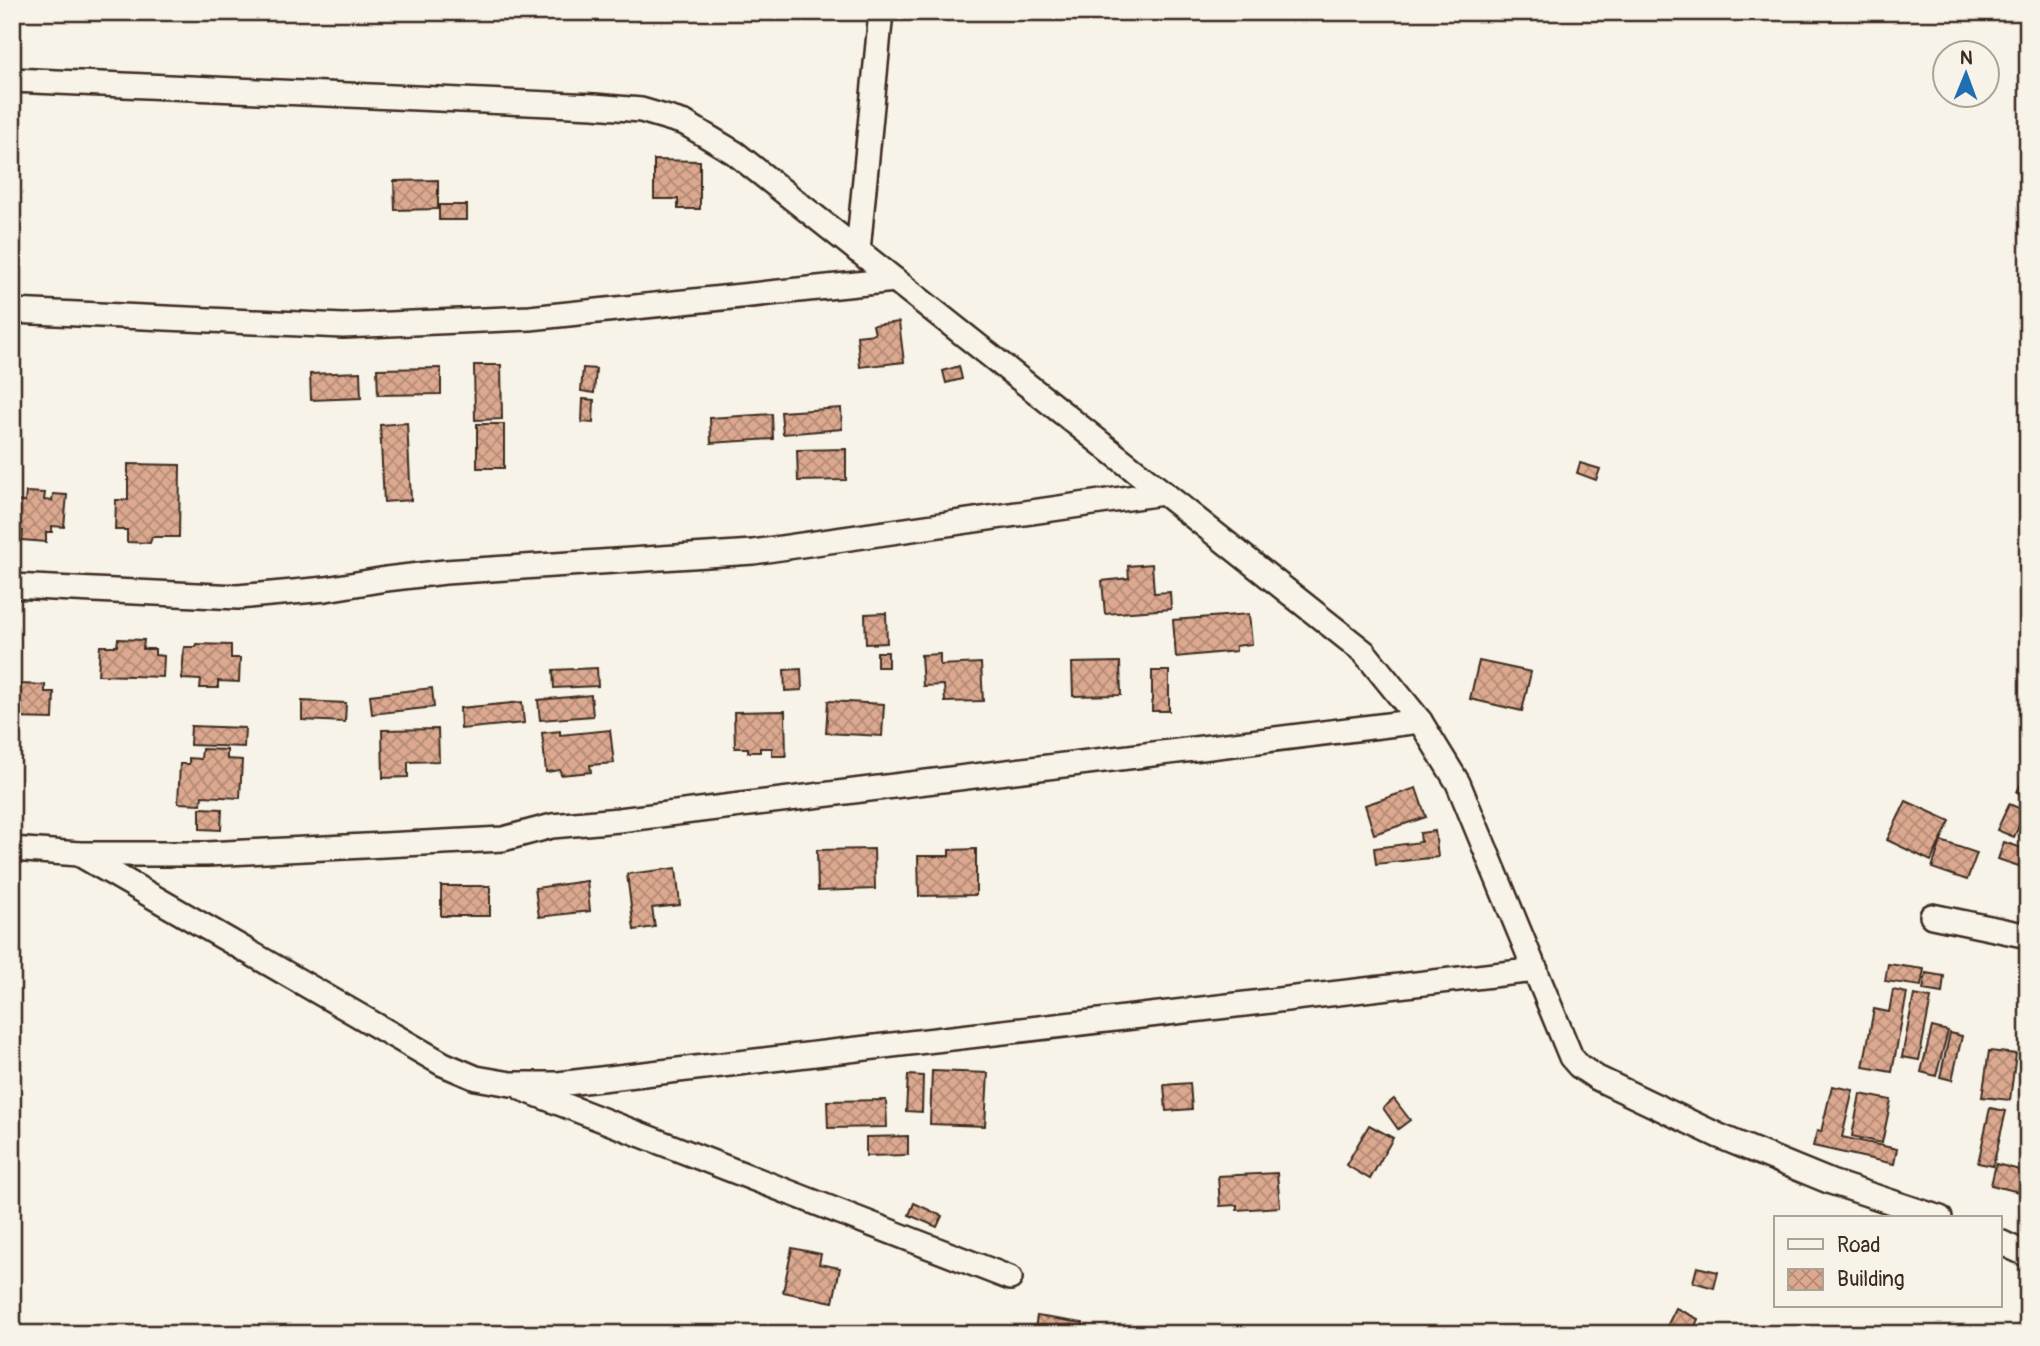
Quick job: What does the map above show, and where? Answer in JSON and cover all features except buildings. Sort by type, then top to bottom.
[{"type":"street","points":[[858,251],[881,12]]},
{"type":"street","points":[[12,80],[594,106],[641,110],[685,123],[735,153],[1364,653],[1420,721],[1458,783],[1571,1057],[1588,1072],[1732,1141],[1832,1182],[1934,1216]]},
{"type":"street","points":[[12,311],[343,326],[530,318],[895,280]]},
{"type":"street","points":[[12,586],[238,597],[326,589],[445,572],[753,552],[1163,493]]},
{"type":"street","points":[[12,849],[79,854],[207,854],[503,839],[552,826],[646,817],[1420,721]]},
{"type":"street","points":[[79,854],[443,1064],[476,1078],[511,1084],[558,1084],[1536,970]]},
{"type":"street","points":[[1932,916],[2028,936]]},
{"type":"street","points":[[511,1084],[1010,1278]]},
{"type":"street","points":[[2002,1243],[2028,1255]]}]
